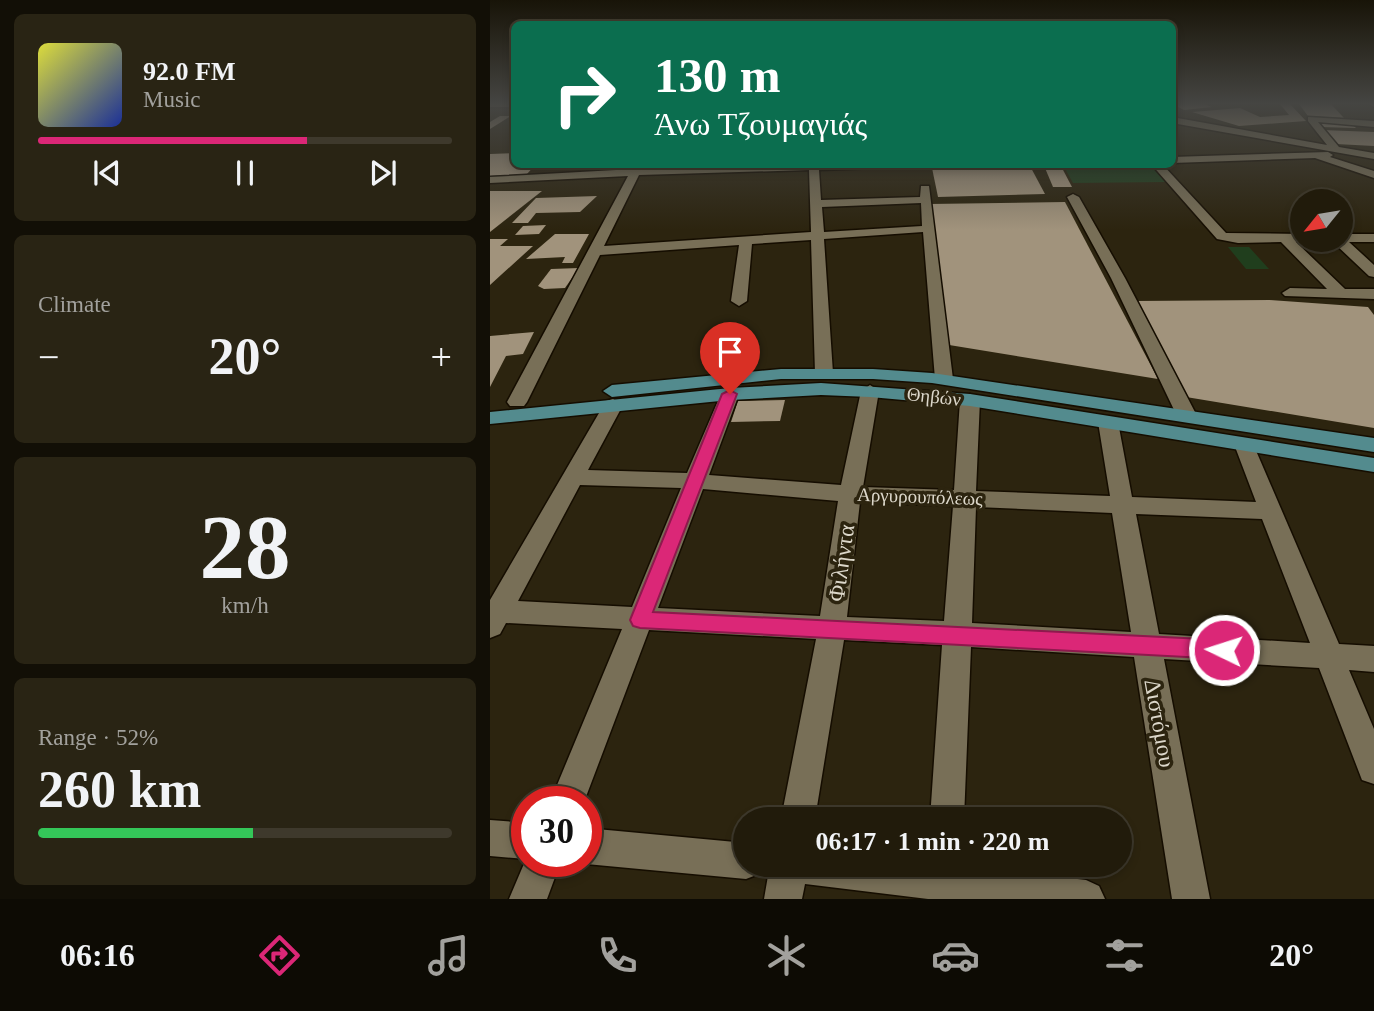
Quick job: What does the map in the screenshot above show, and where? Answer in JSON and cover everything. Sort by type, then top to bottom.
[{"type":"main road","name":"Θηβών","points":[[490,405],[745,376],[824,373],[944,379],[1186,414],[1374,445]]},
{"type":"main road","name":"Θηβών","points":[[490,418],[730,394],[821,389],[870,391],[970,400],[1374,465]]},
{"type":"street","points":[[1286,146],[1306,155]]},
{"type":"street","points":[[1313,146],[1374,157]]},
{"type":"street","points":[[1333,146],[1337,150]]},
{"type":"street","points":[[1319,157],[1337,150]]},
{"type":"street","points":[[1176,160],[1306,155],[1374,175]]},
{"type":"street","points":[[567,180],[569,168]]},
{"type":"street","points":[[517,402],[635,173],[643,168]]},
{"type":"street","points":[[490,189],[635,173],[784,168]]},
{"type":"street","points":[[814,168],[824,373]]},
{"type":"street","points":[[1160,168],[1223,236],[1238,239],[1290,238]]},
{"type":"street","points":[[490,180],[567,180]]},
{"type":"street","points":[[816,204],[921,194],[944,379]]},
{"type":"street","points":[[1073,197],[1118,278],[1186,414]]},
{"type":"street","points":[[596,251],[919,229]]},
{"type":"street","points":[[1284,238],[1341,294]]},
{"type":"street","points":[[1353,239],[1374,238]]},
{"type":"street","points":[[739,301],[746,241]]},
{"type":"street","points":[[1353,252],[1374,273]]},
{"type":"street","points":[[1290,293],[1374,294]]},
{"type":"street","name":"Φιλήντα","points":[[800,807],[832,630],[850,494],[870,391]]},
{"type":"street","points":[[573,786],[730,394]]},
{"type":"street","points":[[948,807],[970,400]]},
{"type":"street","points":[[613,405],[492,616],[958,634],[1374,659]]},
{"type":"street","name":"Διστόμου","points":[[1108,422],[1191,899]]},
{"type":"street","points":[[1244,444],[1374,768]]},
{"type":"street","name":"Αργυρουπόλεως","points":[[571,477],[695,481],[850,494],[1270,511]]},
{"type":"street","points":[[490,838],[511,840]]},
{"type":"street","points":[[602,847],[733,859]]},
{"type":"street","points":[[528,899],[537,877]]},
{"type":"street","points":[[783,899],[787,877]]},
{"type":"street","points":[[898,877],[1086,899]]},
{"type":"green space","points":[[1065,168],[1154,168],[1168,182],[1073,183]]},
{"type":"green space","points":[[1228,247],[1249,247],[1269,269],[1246,269]]},
{"type":"building","points":[[511,153],[511,168],[532,168],[527,174],[490,176],[490,154]]},
{"type":"building","points":[[932,168],[1031,168],[1045,194],[938,197]]},
{"type":"building","points":[[1045,168],[1062,168],[1072,187],[1053,187]]},
{"type":"building","points":[[490,191],[542,191],[490,232]]},
{"type":"building","points":[[597,196],[580,212],[536,213],[528,223],[512,223],[536,198]]},
{"type":"building","points":[[1065,202],[1158,379],[943,344],[929,204]]},
{"type":"building","points":[[546,225],[539,234],[515,235],[523,226]]},
{"type":"building","points":[[555,234],[589,234],[573,263],[562,263],[565,257],[526,259]]},
{"type":"building","points":[[490,239],[508,239],[500,246],[533,246],[490,285]]},
{"type":"building","points":[[579,268],[565,288],[544,289],[538,286],[551,269]]},
{"type":"building","points":[[1270,300],[1368,307],[1374,315],[1374,428],[1186,397],[1135,301]]},
{"type":"building","points":[[534,332],[523,354],[506,356],[490,387],[490,336]]},
{"type":"building","points":[[785,400],[780,421],[731,422],[738,401]]},
{"type":"route","points":[[730,394],[640,620],[958,634],[1224,650]]}]
